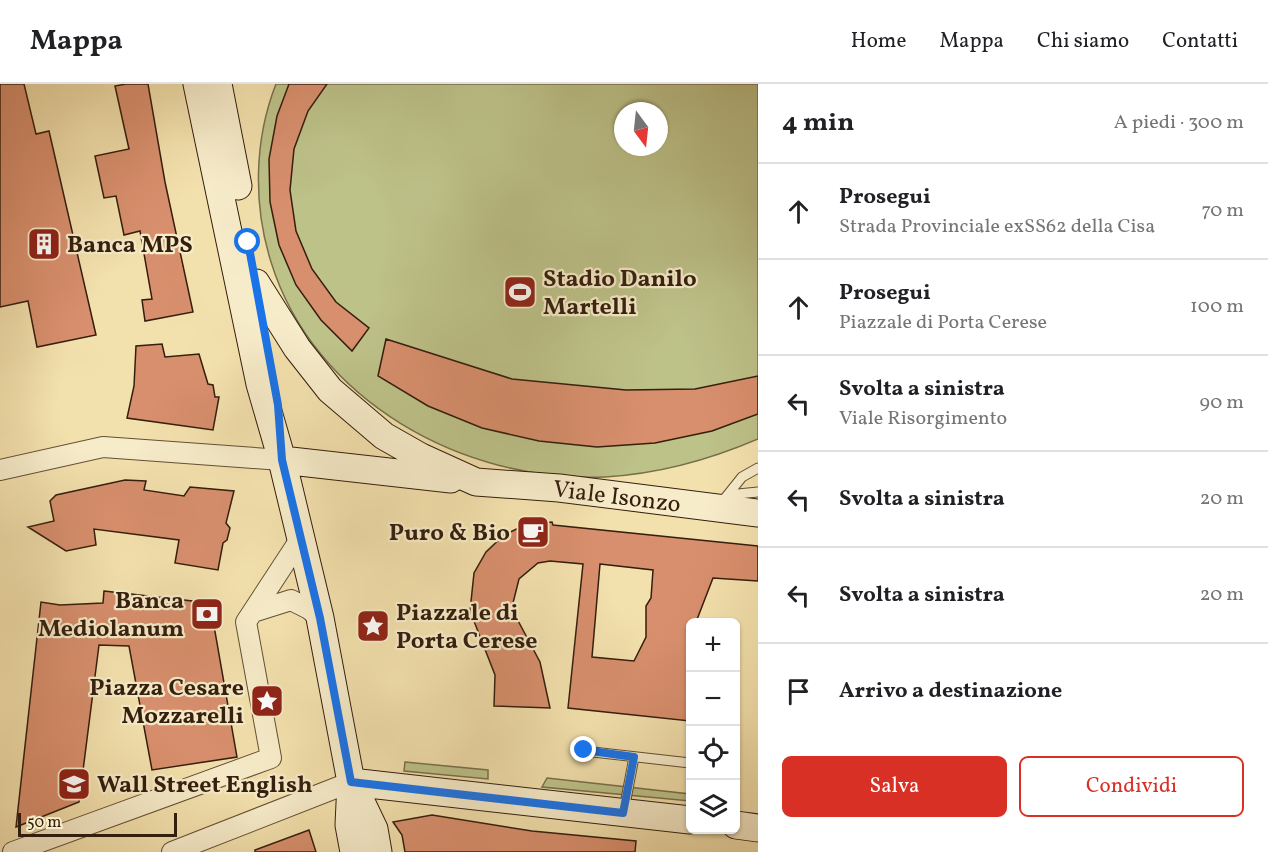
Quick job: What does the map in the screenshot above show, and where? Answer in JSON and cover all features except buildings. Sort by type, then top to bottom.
[{"type":"main road","points":[[198,84],[260,384],[282,460],[320,618],[351,782],[350,825],[354,852]]},
{"type":"main road","points":[[218,84],[278,405],[282,460]]},
{"type":"main road","name":"Viale Isonzo","points":[[256,283],[297,348],[330,390],[384,436],[421,457],[477,482]]},
{"type":"main road","name":"Viale Isonzo","points":[[282,460],[477,482],[716,502],[758,513]]},
{"type":"main road","points":[[351,782],[686,820]]},
{"type":"main road","points":[[351,782],[374,829],[378,852]]},
{"type":"main road","points":[[740,826],[758,828]]},
{"type":"street","points":[[0,470],[103,447],[282,460]]},
{"type":"street","points":[[13,852],[271,758],[246,622],[301,538]]},
{"type":"street","points":[[253,612],[291,600],[309,609],[320,618]]},
{"type":"street","points":[[172,852],[351,782]]},
{"type":"lane","points":[[716,502],[742,477],[758,468]]},
{"type":"lane","points":[[716,502],[758,492]]},
{"type":"lane","points":[[584,750],[686,763]]},
{"type":"lane","points":[[623,813],[634,757]]},
{"type":"green space","name":"Stadio Danilo Martelli","points":[[276,84],[758,84],[758,439],[702,459],[645,473],[605,477],[552,475],[499,465],[449,448],[401,424],[358,393],[322,355],[292,311],[271,262],[261,218],[258,173],[263,127]]},
{"type":"green space","points":[[405,762],[488,770],[488,779],[404,771]]},
{"type":"green space","points":[[547,778],[686,794],[686,801],[542,787]]},
{"type":"place","name":"Banca MPS","points":[[44,244]]},
{"type":"place","name":"Stadio Danilo Martelli","points":[[520,292]]},
{"type":"place","name":"Puro & Bio","points":[[533,532]]},
{"type":"place","name":"Banca Mediolanum","points":[[207,614]]},
{"type":"place","name":"Piazzale di Porta Cerese","points":[[373,626]]},
{"type":"place","name":"Piazza Cesare Mozzarelli","points":[[267,701]]},
{"type":"place","name":"Wall Street English","points":[[74,784]]},
{"type":"route","points":[[248,242],[278,405],[282,460],[320,618],[351,782],[623,813],[634,757],[584,750]]}]
